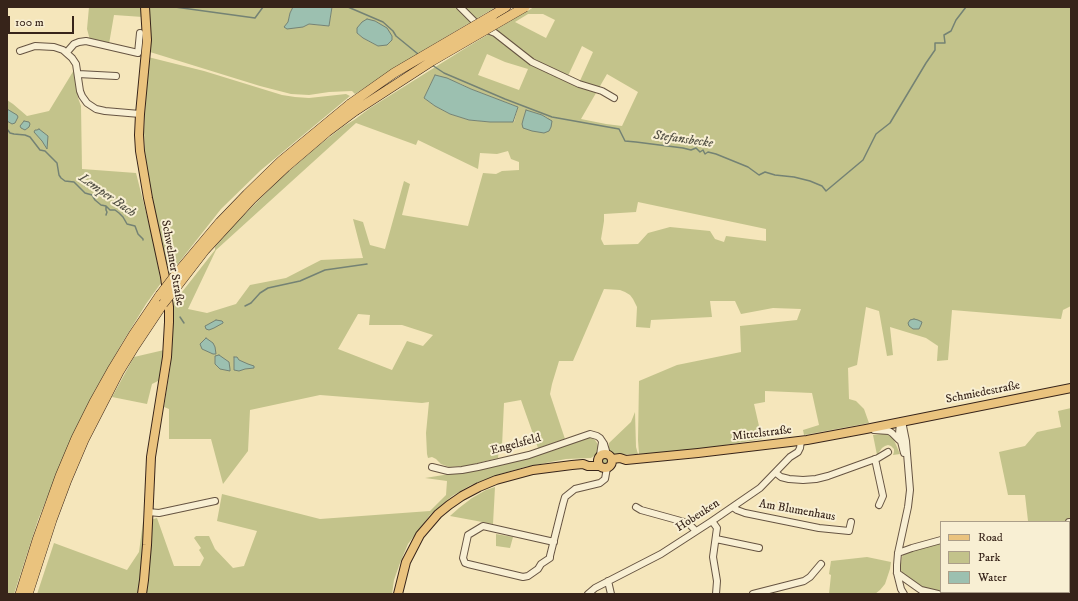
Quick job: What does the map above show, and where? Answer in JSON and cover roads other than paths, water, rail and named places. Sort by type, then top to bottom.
[{"type":"highway","points":[[28,594],[52,520],[84,440],[119,372],[135,346],[163,304],[205,250],[252,199],[353,108],[372,88],[401,69],[506,7]]},
{"type":"highway","points":[[20,594],[55,490],[76,438],[94,402],[133,335],[160,295],[172,278],[220,222],[252,188],[281,161],[353,108],[525,7]]},
{"type":"main road","name":"Schwelmer Straße","points":[[142,594],[146,566],[151,457],[168,351],[169,334],[169,307],[165,277],[142,168],[139,135],[146,40],[145,7]]},
{"type":"main road","name":"Schmiedestraße","points":[[901,422],[1071,388]]},
{"type":"main road","name":"Mittelstraße","points":[[398,594],[406,562],[420,535],[438,514],[462,496],[496,480],[547,468],[584,464],[590,461],[605,462],[620,458],[626,460],[734,449],[797,441],[901,422]]},
{"type":"street","points":[[460,7],[475,22],[495,34],[532,62],[579,84],[602,91],[614,98]]},
{"type":"street","points":[[67,52],[74,44],[86,41],[138,53],[140,32]]},
{"type":"street","points":[[20,51],[35,46],[43,46],[54,47],[67,52],[76,64],[82,96],[87,103],[92,107],[105,111],[140,114]]},
{"type":"street","points":[[78,74],[116,76]]},
{"type":"street","points":[[901,422],[898,431],[907,462]]},
{"type":"street","points":[[901,422],[906,441],[909,476],[909,501],[898,553],[897,573],[901,589],[904,594]]},
{"type":"street","points":[[866,429],[889,431],[900,442]]},
{"type":"street","name":"Engelsfeld","points":[[432,467],[448,471],[478,467],[529,455],[590,434],[597,436],[606,449],[605,462]]},
{"type":"street","name":"Hobeuken","points":[[588,594],[595,588],[661,554],[760,488],[790,457],[798,452],[800,448],[797,441]]},
{"type":"street","points":[[776,473],[781,477],[789,479],[816,479],[875,459],[888,452]]},
{"type":"street","points":[[875,459],[883,496],[879,505]]},
{"type":"street","points":[[554,542],[482,526],[468,536],[463,558],[465,563],[468,564],[526,577],[538,570],[542,564],[550,558],[554,542],[563,504],[565,498],[575,489],[597,484],[603,480],[605,462]]},
{"type":"street","points":[[148,512],[159,513],[215,501]]},
{"type":"street","points":[[636,507],[641,510],[688,523],[696,531]]},
{"type":"street","name":"Am Blumenhaus","points":[[733,507],[745,513],[819,528],[849,531],[851,522]]},
{"type":"street","points":[[712,521],[717,528],[713,557],[717,581],[716,594]]},
{"type":"street","points":[[716,539],[759,548]]},
{"type":"street","points":[[898,553],[940,540]]},
{"type":"street","points":[[753,594],[804,581],[810,577],[821,564]]},
{"type":"street","points":[[897,573],[921,590],[938,594]]},
{"type":"street","points":[[608,581],[611,594]]},
{"type":"water","points":[[293,7],[332,7],[329,26],[309,24],[303,27],[287,29],[284,27],[288,22]]},
{"type":"water","points":[[367,19],[375,21],[387,28],[392,36],[392,40],[387,45],[378,46],[357,33],[357,28]]},
{"type":"water","points":[[435,75],[447,78],[518,107],[513,122],[469,120],[450,114],[435,106],[424,98]]},
{"type":"water","points":[[7,109],[17,115],[18,117],[15,123],[12,124],[7,121]]},
{"type":"water","points":[[526,110],[542,115],[552,121],[549,131],[544,133],[523,128],[522,124]]},
{"type":"water","points":[[24,121],[29,122],[30,124],[25,130],[20,126]]},
{"type":"water","points":[[39,129],[48,136],[47,149],[34,132],[35,130]]},
{"type":"water","points":[[914,319],[922,322],[919,329],[913,329],[909,326],[908,323],[910,320]]},
{"type":"water","points":[[216,320],[222,321],[223,323],[209,330],[206,329],[205,326]]},
{"type":"water","points":[[206,338],[213,343],[216,354],[202,349],[200,344]]},
{"type":"water","points":[[219,355],[229,362],[230,371],[220,369],[215,364],[215,356]]},
{"type":"water","points":[[234,357],[237,357],[239,360],[254,366],[254,368],[239,371],[234,370]]},
{"type":"waterway","name":"Stefansbecke","points":[[175,7],[255,18],[263,7]]},
{"type":"waterway","name":"Stefansbecke","points":[[348,7],[383,22],[393,31],[396,36],[418,54]]},
{"type":"waterway","name":"Stefansbecke","points":[[432,65],[444,73],[552,117],[619,129],[625,141],[691,150],[696,148],[700,152],[703,150],[705,154],[708,152],[716,154],[748,167],[759,175],[765,172],[775,175],[794,177],[822,186],[826,191],[863,160],[876,134],[890,123],[935,50],[935,43],[945,43],[944,35],[951,31],[956,20],[966,7]]},
{"type":"waterway","name":"Lemper Bach","points":[[7,129],[10,133],[30,137],[40,150],[45,151],[57,163],[61,178],[65,181],[74,182],[85,193],[92,195],[101,205],[119,213],[127,224],[135,226],[138,234],[143,240]]},
{"type":"waterway","name":"Lemper Bach","points":[[106,206],[106,215]]},
{"type":"waterway","points":[[245,306],[251,303],[260,293],[268,288],[300,281],[325,270],[367,264]]},
{"type":"waterway","name":"Lemper Bach","points":[[180,317],[184,323]]}]
